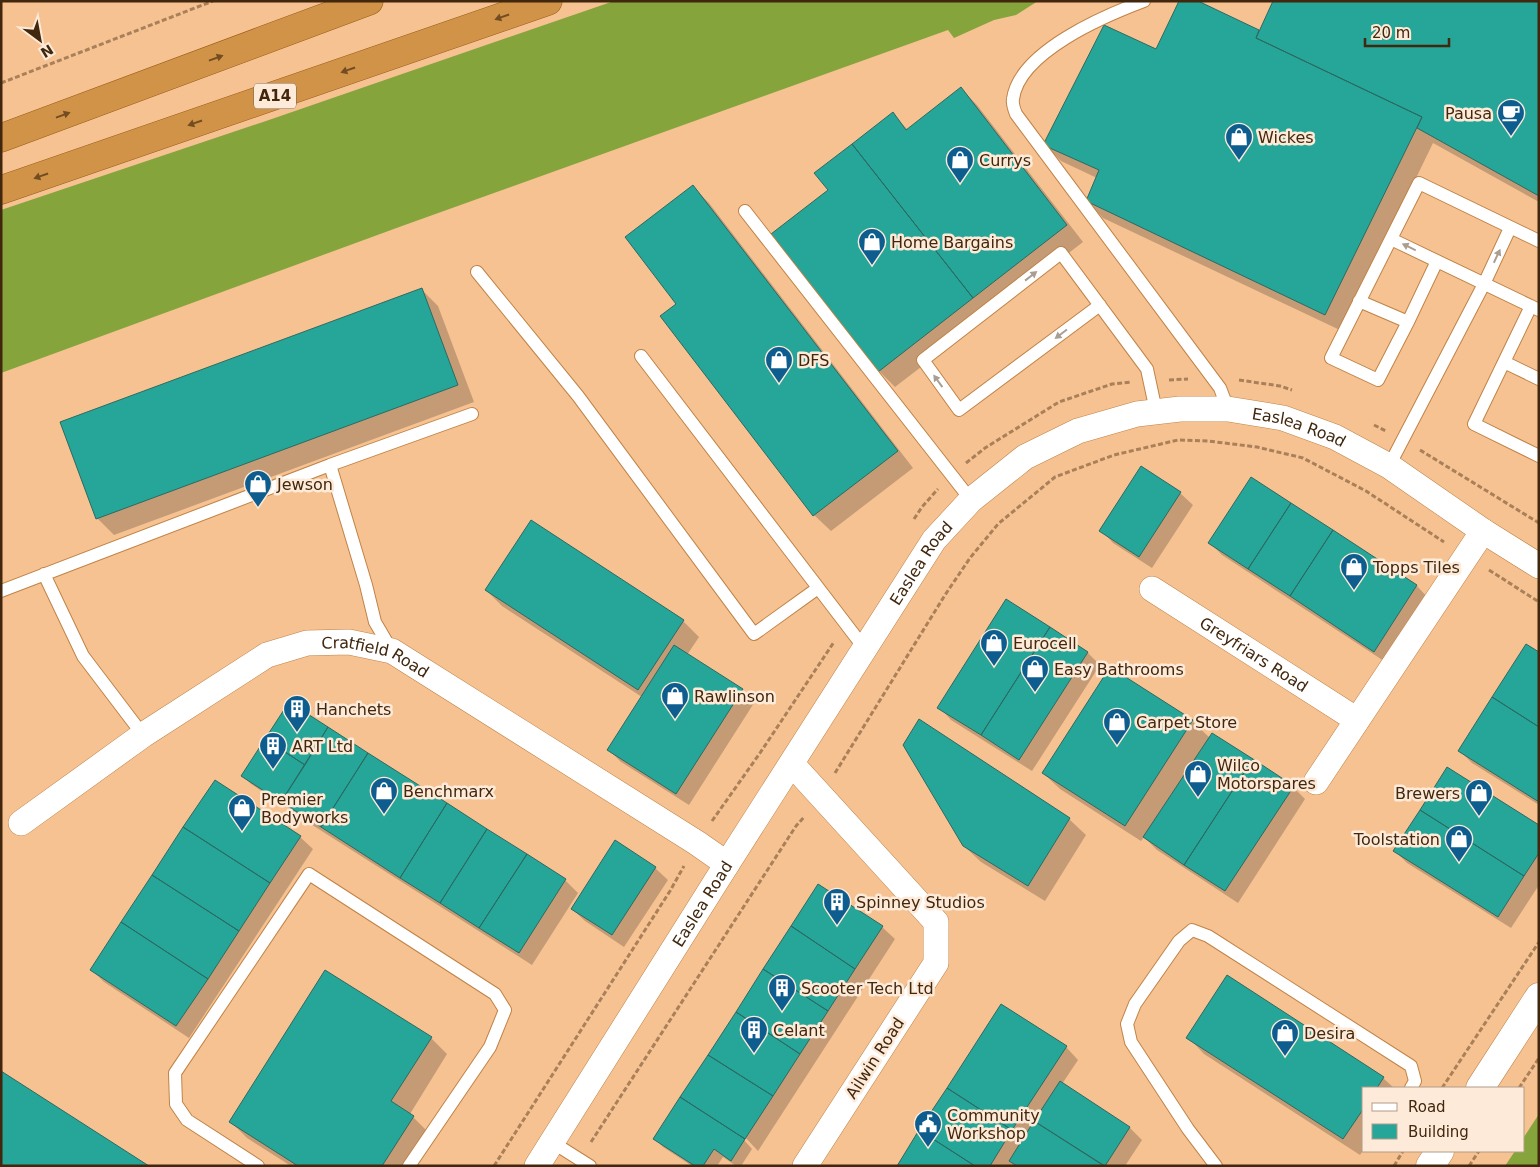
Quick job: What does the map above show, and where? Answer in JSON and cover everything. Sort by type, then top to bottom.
[{"type":"highway","points":[[1,138],[369,1]]},
{"type":"highway","name":"A14","points":[[1,190],[548,1]]},
{"type":"street","name":"Easlea Road","points":[[537,1166],[934,540],[971,500],[1025,457],[1078,431],[1137,414],[1180,409],[1228,409],[1283,418],[1335,437],[1389,466],[1539,566]]},
{"type":"street","points":[[1316,782],[1483,530]]},
{"type":"street","name":"Greyfriars Road","points":[[1152,589],[1357,720]]},
{"type":"street","name":"Cratfield Road","points":[[21,823],[143,735],[267,656],[307,643],[349,642],[392,651],[697,842],[727,864]]},
{"type":"street","name":"Ailwin Road","points":[[792,764],[936,922],[936,963],[805,1166]]},
{"type":"street","points":[[1481,1087],[1539,997]]},
{"type":"lane","points":[[1144,1],[1110,14],[1080,30],[1048,51],[1025,71],[1017,84],[1012,101],[1016,114],[1213,378],[1220,388],[1228,409]]},
{"type":"lane","points":[[1437,261],[1378,380],[1331,358],[1419,183],[1539,241]]},
{"type":"lane","points":[[745,211],[971,500]]},
{"type":"lane","points":[[1389,466],[1484,284],[1510,228]]},
{"type":"lane","points":[[1391,239],[1535,308],[1504,362],[1474,424],[1539,456]]},
{"type":"lane","points":[[1100,305],[959,410],[923,360],[1061,253],[1100,305],[1147,369],[1156,412]]},
{"type":"lane","points":[[477,272],[578,396],[754,634],[818,588]]},
{"type":"lane","points":[[1359,302],[1408,322]]},
{"type":"lane","points":[[641,356],[865,649]]},
{"type":"lane","points":[[1504,362],[1539,379]]},
{"type":"lane","points":[[1,591],[330,465],[472,414]]},
{"type":"lane","points":[[330,465],[366,585],[375,622],[392,651]]},
{"type":"lane","points":[[44,574],[83,656],[143,735]]},
{"type":"lane","points":[[258,1166],[188,1120],[176,1104],[175,1074],[309,874],[495,994],[505,1010],[490,1047],[409,1166]]},
{"type":"lane","points":[[1216,1166],[1188,1129],[1131,1042],[1127,1024],[1135,1004],[1179,941],[1192,930],[1208,936],[1411,1066],[1415,1081],[1412,1087]]},
{"type":"lane","points":[[552,1142],[585,1163]]},
{"type":"path","points":[[1,83],[213,1]]},
{"type":"path","points":[[911,524],[922,507],[951,474],[985,448],[1059,402],[1112,384],[1149,380],[1213,378],[1280,386],[1298,393]]},
{"type":"path","points":[[1369,423],[1404,439],[1539,523]]},
{"type":"path","points":[[585,1163],[796,826],[820,796],[970,558],[998,524],[1055,477],[1114,455],[1178,440],[1208,441],[1257,447],[1303,458],[1366,491],[1539,602]]},
{"type":"path","points":[[494,1166],[670,891],[697,842],[760,753],[846,624]]},
{"type":"path","points":[[1443,1087],[1539,942]]},
{"type":"path","points":[[1521,1087],[1539,1058]]},
{"type":"path","points":[[1394,1166],[1402,1152]]},
{"type":"path","points":[[1469,1166],[1478,1152]]},
{"type":"green space","points":[[614,1],[1038,1],[1016,15],[994,20],[954,38],[948,30],[402,226],[1,373],[1,210]]},
{"type":"green space","points":[[1539,1114],[1539,1166],[1505,1166],[1514,1152],[1525,1152],[1525,1135]]},
{"type":"building","name":"Wickes","points":[[1179,1],[1198,1],[1259,30],[1256,38],[1422,117],[1325,315],[1086,201],[1099,170],[1043,145],[1104,25],[1156,49]]},
{"type":"building","points":[[1273,1],[1539,1],[1539,196],[1417,128],[1422,117],[1256,38]]},
{"type":"building","name":"Currys","points":[[961,87],[1067,225],[973,298],[852,144],[893,112],[906,130]]},
{"type":"building","name":"Home Bargains","points":[[852,144],[973,298],[878,372],[771,234],[828,190],[814,173]]},
{"type":"building","name":"DFS","points":[[693,185],[898,451],[813,516],[660,316],[676,304],[625,237]]},
{"type":"building","points":[[422,288],[458,385],[96,519],[60,422]]},
{"type":"building","points":[[1141,466],[1181,492],[1139,557],[1099,531]]},
{"type":"building","points":[[1251,477],[1291,503],[1248,569],[1208,543]]},
{"type":"building","points":[[1291,503],[1333,530],[1290,596],[1248,569]]},
{"type":"building","points":[[531,520],[684,620],[638,690],[485,590]]},
{"type":"building","name":"Topps Tiles","points":[[1333,530],[1417,585],[1374,652],[1290,596]]},
{"type":"building","name":"Eurocell","points":[[1006,599],[1050,627],[981,735],[937,708]]},
{"type":"building","name":"Easy Bathrooms","points":[[1050,627],[1088,652],[1019,760],[981,735]]},
{"type":"building","points":[[1526,644],[1539,652],[1539,727],[1492,697]]},
{"type":"building","name":"Rawlinson","points":[[674,645],[743,689],[676,794],[607,750]]},
{"type":"building","name":"Carpet Store","points":[[1110,667],[1193,720],[1125,826],[1042,773]]},
{"type":"building","points":[[1492,697],[1539,727],[1539,802],[1458,751]]},
{"type":"building","name":"Hanchets","points":[[289,702],[328,727],[305,765],[265,739]]},
{"type":"building","points":[[919,719],[1070,818],[1028,886],[963,846],[903,745]]},
{"type":"building","points":[[328,727],[368,753],[321,827],[281,802]]},
{"type":"building","name":"Wilco Motorspares","points":[[1212,733],[1253,759],[1184,865],[1143,837]]},
{"type":"building","name":"ART Ltd","points":[[265,739],[305,765],[281,802],[241,776]]},
{"type":"building","name":"Benchmarx","points":[[368,753],[447,803],[400,878],[321,827]]},
{"type":"building","points":[[1253,759],[1294,786],[1225,891],[1184,865]]},
{"type":"building","name":"Brewers","points":[[1447,767],[1539,825],[1539,853],[1524,876],[1420,810]]},
{"type":"building","name":"Premier Bodyworks","points":[[215,780],[301,836],[270,883],[183,827]]},
{"type":"building","points":[[447,803],[487,829],[440,903],[400,878]]},
{"type":"building","name":"Toolstation","points":[[1420,810],[1524,876],[1498,917],[1393,851]]},
{"type":"building","points":[[183,827],[270,883],[239,931],[152,875]]},
{"type":"building","points":[[487,829],[527,854],[479,928],[440,903]]},
{"type":"building","points":[[615,840],[656,867],[612,935],[571,909]]},
{"type":"building","points":[[527,854],[566,879],[519,953],[479,928]]},
{"type":"building","points":[[152,875],[239,931],[208,979],[121,922]]},
{"type":"building","name":"Spinney Studios","points":[[818,884],[883,926],[855,969],[791,926]]},
{"type":"building","points":[[121,922],[208,979],[176,1026],[90,970]]},
{"type":"building","points":[[791,926],[855,969],[828,1011],[763,969]]},
{"type":"building","name":"Scooter Tech Ltd","points":[[763,969],[828,1011],[800,1054],[736,1012]]},
{"type":"building","points":[[325,970],[432,1037],[391,1101],[414,1116],[382,1166],[298,1166],[229,1122]]},
{"type":"building","name":"Desira","points":[[1227,975],[1384,1077],[1378,1087],[1362,1087],[1362,1111],[1343,1139],[1186,1038]]},
{"type":"building","points":[[1001,1004],[1067,1046],[1012,1130],[947,1088]]},
{"type":"building","name":"Celant","points":[[736,1012],[800,1054],[773,1096],[708,1055]]},
{"type":"building","points":[[708,1055],[773,1096],[745,1139],[680,1097]]},
{"type":"building","points":[[1,1071],[149,1166],[1,1166]]},
{"type":"building","points":[[1060,1081],[1130,1127],[1105,1166],[1034,1121]]},
{"type":"building","points":[[947,1088],[1012,1130],[990,1166],[975,1166],[919,1130]]},
{"type":"building","points":[[680,1097],[745,1139],[731,1161],[714,1149],[703,1166],[695,1166],[653,1139]]},
{"type":"building","points":[[1034,1121],[1104,1166],[1017,1166],[1009,1161]]},
{"type":"building","name":"Community Workshop","points":[[919,1130],[975,1166],[897,1166]]},
{"type":"place","name":"Pausa","points":[[1511,137]]},
{"type":"place","name":"Wickes","points":[[1239,161]]},
{"type":"place","name":"Currys","points":[[960,184]]},
{"type":"place","name":"Home Bargains","points":[[872,266]]},
{"type":"place","name":"DFS","points":[[779,384]]},
{"type":"place","name":"Jewson","points":[[258,508]]},
{"type":"place","name":"Topps Tiles","points":[[1354,591]]},
{"type":"place","name":"Eurocell","points":[[994,667]]},
{"type":"place","name":"Easy Bathrooms","points":[[1035,693]]},
{"type":"place","name":"Rawlinson","points":[[675,720]]},
{"type":"place","name":"Hanchets","points":[[297,733]]},
{"type":"place","name":"Carpet Store","points":[[1117,746]]},
{"type":"place","name":"ART Ltd","points":[[273,770]]},
{"type":"place","name":"Wilco Motorspares","points":[[1198,798]]},
{"type":"place","name":"Benchmarx","points":[[384,815]]},
{"type":"place","name":"Brewers","points":[[1479,817]]},
{"type":"place","name":"Premier Bodyworks","points":[[242,832]]},
{"type":"place","name":"Toolstation","points":[[1459,863]]},
{"type":"place","name":"Spinney Studios","points":[[837,926]]},
{"type":"place","name":"Scooter Tech Ltd","points":[[782,1012]]},
{"type":"place","name":"Celant","points":[[754,1054]]},
{"type":"place","name":"Desira","points":[[1285,1057]]},
{"type":"place","name":"Community Workshop","points":[[928,1148]]}]
